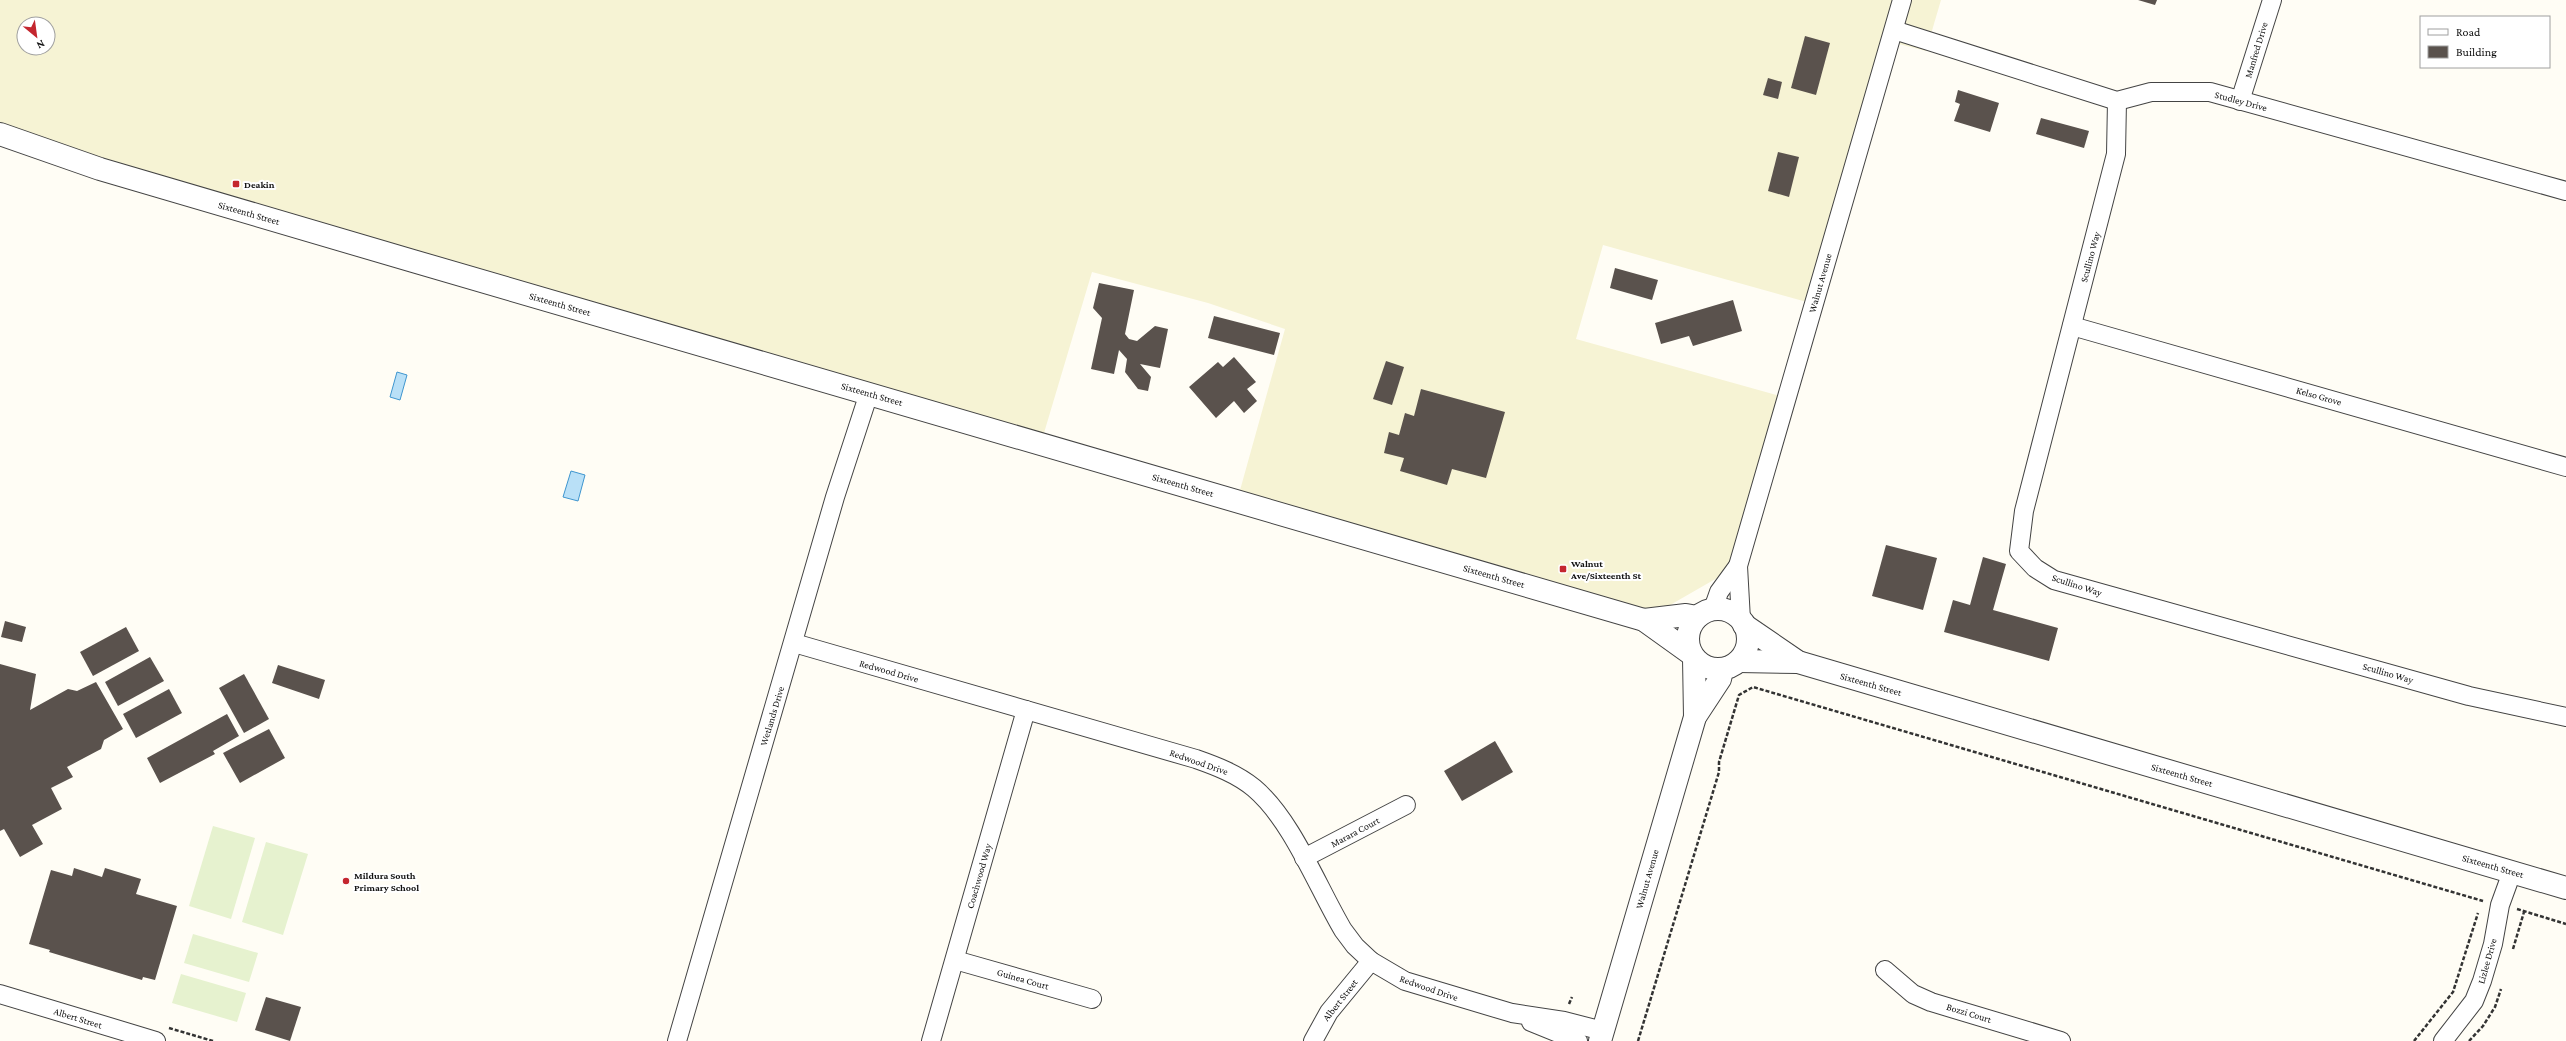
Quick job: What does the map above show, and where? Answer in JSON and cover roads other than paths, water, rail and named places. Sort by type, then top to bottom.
[{"type":"street","name":"Walnut Avenue","points":[[1705,613],[1738,566],[1902,0]]},
{"type":"street","name":"Manfred Drive","points":[[2240,101],[2272,0]]},
{"type":"street","points":[[1894,30],[2117,101]]},
{"type":"street","name":"Studley Drive","points":[[2117,101],[2151,92],[2210,92],[2566,191]]},
{"type":"street","name":"Scullino Way","points":[[2117,101],[2116,154],[2024,511],[2019,550],[2035,568],[2061,582],[2469,696],[2566,717]]},
{"type":"street","name":"Sixteenth Street","points":[[0,134],[100,169],[1644,620],[1692,656]]},
{"type":"street","name":"Sixteenth Street","points":[[0,149],[100,169]]},
{"type":"street","name":"Kelso Grove","points":[[2072,326],[2566,467]]},
{"type":"street","name":"Wetlands Drive","points":[[677,1041],[794,643],[835,497],[869,393]]},
{"type":"street","name":"Walnut Avenue","points":[[1738,566],[1743,622]]},
{"type":"street","points":[[1705,613],[1733,613],[1743,622],[1748,644],[1731,665],[1702,665],[1692,656],[1687,634],[1705,613]]},
{"type":"street","name":"Sixteenth Street","points":[[1644,620],[1705,613]]},
{"type":"street","name":"Sixteenth Street","points":[[1743,622],[1798,662]]},
{"type":"street","name":"Redwood Drive","points":[[794,643],[1196,759],[1234,775],[1254,788],[1270,804],[1282,820],[1343,930],[1355,946],[1371,961],[1405,981],[1512,1013],[1564,1021],[1601,1036]]},
{"type":"street","name":"Walnut Avenue","points":[[1692,656],[1694,717]]},
{"type":"street","name":"Sixteenth Street","points":[[1731,665],[1798,662],[2566,888]]},
{"type":"street","name":"Walnut Avenue","points":[[1601,1036],[1694,717],[1731,665]]},
{"type":"street","name":"Coachwood Way","points":[[931,1041],[1026,710]]},
{"type":"street","name":"Marara Court","points":[[1304,858],[1406,805]]},
{"type":"street","name":"Lizlee Drive","points":[[2443,1041],[2474,1001],[2482,981],[2493,944],[2500,905],[2512,872]]},
{"type":"street","name":"Guinea Court","points":[[955,960],[1092,999]]},
{"type":"street","name":"Albert Street","points":[[1313,1041],[1329,1012],[1371,961]]},
{"type":"street","name":"Bozzi Court","points":[[1885,970],[1913,994],[1931,1002],[2061,1041]]},
{"type":"street","name":"Albert Street","points":[[0,994],[156,1041]]},
{"type":"street","name":"Redwood Drive","points":[[1512,1013],[1560,1036],[1578,1041]]},
{"type":"water","points":[[397,372],[407,375],[400,400],[390,397]]},
{"type":"water","points":[[571,471],[585,475],[578,501],[563,497]]},
{"type":"place","name":"Deakin","points":[[236,184]]},
{"type":"place","name":"Walnut Ave/Sixteenth St","points":[[1563,569]]},
{"type":"place","name":"Mildura South Primary School","points":[[346,881]]}]
